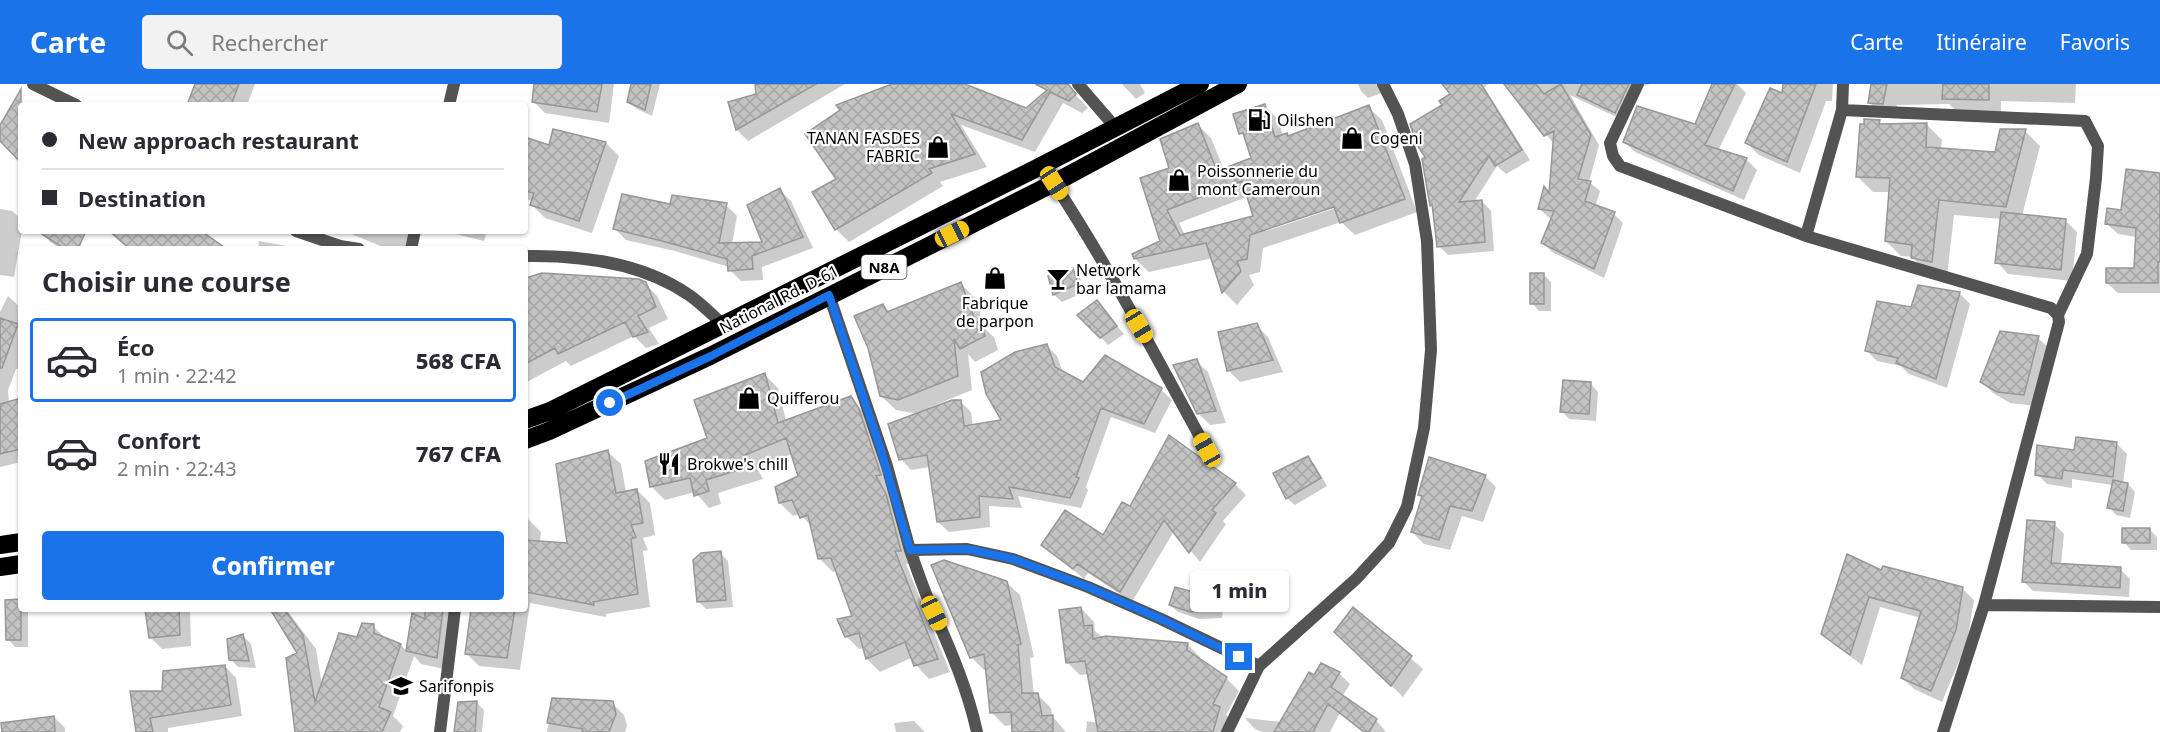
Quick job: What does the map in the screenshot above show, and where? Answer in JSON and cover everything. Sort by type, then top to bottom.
[{"type":"highway","name":"National Rd. D-61","points":[[528,419],[549,411],[724,325],[1200,84]]},
{"type":"highway","name":"National Rd. D-61","points":[[528,439],[711,356],[1054,183],[1238,84]]},
{"type":"highway","points":[[0,545],[18,542]]},
{"type":"highway","points":[[0,567],[18,564]]},
{"type":"street","points":[[33,84],[70,102]]},
{"type":"street","points":[[449,102],[454,84]]},
{"type":"street","points":[[1078,84],[1115,127]]},
{"type":"street","points":[[1227,732],[1259,666],[1356,579],[1389,543],[1407,507],[1424,428],[1431,350],[1427,241],[1415,164],[1398,114],[1383,84]]},
{"type":"street","points":[[1638,84],[1610,143],[1613,156],[1620,166],[1806,236],[2051,308],[2058,315]]},
{"type":"street","points":[[1806,236],[1842,110],[1843,84]]},
{"type":"street","points":[[1842,110],[2085,121],[2098,146],[2088,254],[2058,315],[2059,322],[1984,605],[1943,732]]},
{"type":"street","points":[[1054,183],[1089,237],[1156,354],[1207,450]]},
{"type":"street","points":[[305,234],[340,246]]},
{"type":"street","points":[[528,256],[608,262],[655,276],[690,295],[724,325]]},
{"type":"street","points":[[829,295],[883,455],[910,550],[952,652],[972,708],[977,732]]},
{"type":"street","points":[[910,550],[967,549],[1013,559],[1088,587],[1259,666]]},
{"type":"street","points":[[1984,605],[2160,607]]},
{"type":"street","points":[[440,732],[455,612]]},
{"type":"building","points":[[195,84],[239,84],[232,102],[188,102]]},
{"type":"building","points":[[534,84],[602,84],[597,112],[532,102]]},
{"type":"building","points":[[631,84],[651,84],[645,110],[627,102]]},
{"type":"building","points":[[755,84],[816,84],[736,130],[728,102],[756,94]]},
{"type":"building","points":[[892,84],[965,84],[1026,108],[1047,90],[1035,84],[1068,84],[1076,94],[1069,101],[1050,92],[1022,140],[951,114],[975,154],[929,169],[932,173],[835,230],[812,192],[836,179],[805,134],[840,110],[836,105]]},
{"type":"building","points":[[1442,84],[1481,84],[1522,150],[1495,166],[1489,156],[1459,202],[1482,200],[1485,242],[1437,247],[1432,204],[1430,206],[1422,159],[1425,157],[1417,145],[1410,124],[1442,105],[1439,101],[1450,94]]},
{"type":"building","points":[[1504,84],[1536,84],[1544,94],[1561,84],[1591,135],[1578,179],[1591,181],[1585,201],[1615,212],[1594,269],[1541,243],[1554,211],[1538,209],[1544,186],[1549,193],[1554,131],[1544,136]]},
{"type":"building","points":[[1582,84],[1629,84],[1615,113],[1577,95]]},
{"type":"building","points":[[1712,84],[1735,84],[1705,145],[1747,158],[1733,191],[1623,142],[1637,106],[1695,124]]},
{"type":"building","points":[[1783,84],[1816,84],[1787,162],[1745,143],[1770,88],[1782,93]]},
{"type":"building","points":[[1871,84],[1887,84],[1883,104],[1868,103]]},
{"type":"building","points":[[1943,84],[1989,84],[1989,100],[1942,99]]},
{"type":"building","points":[[21,89],[21,102],[18,102],[18,160],[0,141],[0,125]]},
{"type":"building","points":[[1265,104],[1275,137],[1287,133],[1288,136],[1369,105],[1405,199],[1340,223],[1334,207],[1250,235],[1247,259],[1237,261],[1241,271],[1222,293],[1206,243],[1134,259],[1132,254],[1160,241],[1140,178],[1169,168],[1160,139],[1198,123],[1217,171],[1251,158],[1243,133],[1239,134],[1233,114]],"holes":[[[1242,181],[1253,216],[1180,235],[1167,210]]]},
{"type":"building","points":[[1864,119],[1880,120],[1879,124],[1927,123],[1926,147],[1995,152],[2000,129],[2026,129],[2006,207],[1939,200],[1932,262],[1911,258],[1912,245],[1885,241],[1890,178],[1856,177],[1860,124],[1864,124]]},
{"type":"building","points":[[553,129],[606,142],[579,221],[530,205],[534,193],[528,192],[528,138],[549,145]]},
{"type":"building","points":[[2126,169],[2160,173],[2158,283],[2106,283],[2106,268],[2134,268],[2136,228],[2105,224],[2107,208],[2121,210]]},
{"type":"building","points":[[780,188],[803,237],[752,256],[753,269],[728,271],[727,259],[613,229],[622,194],[670,204],[672,195],[727,203],[719,243],[762,242],[747,205]]},
{"type":"building","points":[[2001,212],[2066,219],[2061,270],[1995,263]]},
{"type":"building","points":[[42,234],[85,234],[79,246],[60,246]]},
{"type":"building","points":[[112,234],[205,234],[223,246],[126,246]]},
{"type":"building","points":[[1073,268],[1078,284],[1053,295],[1048,276]]},
{"type":"building","points":[[542,273],[639,279],[646,282],[656,307],[638,316],[648,332],[633,337],[625,322],[558,354],[555,348],[528,362],[528,277]]},
{"type":"building","points":[[1530,273],[1544,273],[1544,304],[1530,304]]},
{"type":"building","points":[[961,282],[976,323],[980,321],[985,336],[960,349],[954,339],[958,376],[898,400],[880,396],[868,348],[854,316],[883,304],[887,312]]},
{"type":"building","points":[[1918,285],[1960,292],[1936,379],[1896,363],[1898,358],[1865,351],[1877,301],[1911,307]]},
{"type":"building","points":[[1097,300],[1117,326],[1100,338],[1077,315]]},
{"type":"building","points":[[0,318],[18,324],[2,368],[0,368]]},
{"type":"building","points":[[1257,323],[1273,360],[1227,371],[1218,332]]},
{"type":"building","points":[[2000,331],[2039,336],[2024,395],[1997,392],[1980,382]]},
{"type":"building","points":[[1047,344],[1055,367],[1083,382],[1105,355],[1162,388],[1144,424],[1101,408],[1076,477],[1079,478],[1070,498],[1009,487],[1013,499],[979,496],[980,517],[937,522],[927,455],[899,460],[888,424],[952,400],[961,400],[964,426],[1001,420],[986,394],[981,372],[1015,352]]},
{"type":"building","points":[[1197,359],[1216,411],[1197,414],[1173,365]]},
{"type":"building","points":[[765,373],[778,423],[851,396],[859,409],[881,475],[876,476],[886,494],[901,551],[895,551],[938,659],[914,666],[905,642],[866,659],[859,633],[845,637],[837,619],[852,616],[831,558],[818,559],[808,515],[800,518],[792,500],[779,503],[775,487],[798,476],[786,438],[745,455],[751,466],[706,480],[709,491],[694,496],[690,478],[650,487],[645,461],[707,438],[694,400]]},
{"type":"building","points":[[1563,380],[1591,382],[1589,414],[1560,412]]},
{"type":"building","points":[[18,399],[18,450],[0,454],[0,404]]},
{"type":"building","points":[[1169,435],[1236,483],[1212,510],[1216,513],[1189,553],[1164,520],[1120,592],[1077,564],[1073,569],[1041,545],[1065,510],[1103,535],[1122,502],[1130,506]]},
{"type":"building","points":[[2076,437],[2117,442],[2113,477],[2063,470],[2062,479],[2035,475],[2037,445],[2074,450]]},
{"type":"building","points":[[608,450],[616,493],[637,489],[643,523],[631,525],[636,537],[631,539],[638,594],[593,602],[594,605],[528,593],[528,540],[567,543],[556,464]]},
{"type":"building","points":[[1308,456],[1321,478],[1286,499],[1273,473]]},
{"type":"building","points":[[1429,457],[1486,475],[1472,511],[1450,506],[1439,540],[1411,532],[1422,496],[1418,495]]},
{"type":"building","points":[[2113,480],[2128,483],[2123,511],[2107,508]]},
{"type":"building","points":[[2027,520],[2055,522],[2051,563],[2121,567],[2120,588],[2022,582]]},
{"type":"building","points":[[2122,528],[2150,528],[2150,543],[2122,543]]},
{"type":"building","points":[[721,551],[726,600],[697,602],[693,560],[701,553]]},
{"type":"building","points":[[1847,554],[1881,570],[1883,566],[1963,587],[1956,630],[1931,691],[1901,678],[1921,611],[1869,597],[1850,655],[1821,634]]},
{"type":"building","points":[[944,560],[1007,581],[1021,644],[1018,645],[1022,693],[1038,693],[1042,716],[1053,715],[1053,732],[1012,732],[1011,712],[990,713],[984,654],[970,658],[931,565]]},
{"type":"building","points":[[1175,587],[1216,598],[1215,610],[1190,612],[1169,605]]},
{"type":"building","points":[[18,599],[18,612],[21,612],[21,640],[6,640],[5,600]]},
{"type":"building","points":[[1081,607],[1084,626],[1092,625],[1093,639],[1106,636],[1188,643],[1187,650],[1227,677],[1213,704],[1220,707],[1213,732],[1098,732],[1085,661],[1066,663],[1059,610]]},
{"type":"building","points":[[1353,607],[1412,656],[1391,686],[1334,632]]},
{"type":"building","points":[[145,612],[179,612],[180,635],[149,638]]},
{"type":"building","points":[[272,612],[286,612],[303,635],[315,702],[339,633],[357,637],[362,623],[374,624],[374,633],[401,644],[379,707],[391,712],[382,732],[295,732],[286,658],[297,653]]},
{"type":"building","points":[[425,612],[443,612],[437,658],[406,651],[412,613],[425,619]]},
{"type":"building","points":[[471,612],[515,612],[507,658],[465,654]]},
{"type":"building","points":[[243,634],[249,661],[229,660],[227,639]]},
{"type":"building","points":[[1321,663],[1340,672],[1331,687],[1377,719],[1369,732],[1364,732],[1328,704],[1313,732],[1274,732],[1309,672],[1314,675]]},
{"type":"building","points":[[225,665],[231,705],[150,718],[153,732],[136,732],[130,691],[162,691],[163,671]]},
{"type":"building","points":[[552,698],[613,701],[616,714],[609,732],[582,732],[583,729],[547,723]]},
{"type":"building","points":[[477,701],[475,732],[454,732],[458,702]]},
{"type":"building","points":[[54,716],[55,732],[2,732],[1,723]]},
{"type":"place","name":"Oilshen","points":[[1259,120]]},
{"type":"place","name":"Cogeni","points":[[1352,138]]},
{"type":"place","name":"TANAN FASDES FABRIC","points":[[938,147]]},
{"type":"place","name":"Poissonnerie du mont Cameroun","points":[[1179,180]]},
{"type":"place","name":"Fabrique de parpon","points":[[995,278]]},
{"type":"place","name":"Network bar lamama","points":[[1058,279]]},
{"type":"place","name":"Quifferou","points":[[749,398]]},
{"type":"place","name":"Brokwe's chill","points":[[669,464]]},
{"type":"place","name":"Sarifonpis","points":[[401,686]]},
{"type":"route","points":[[610,403],[711,356],[829,295],[862,387],[910,550],[967,549],[1013,559],[1088,587],[1239,657]]}]
